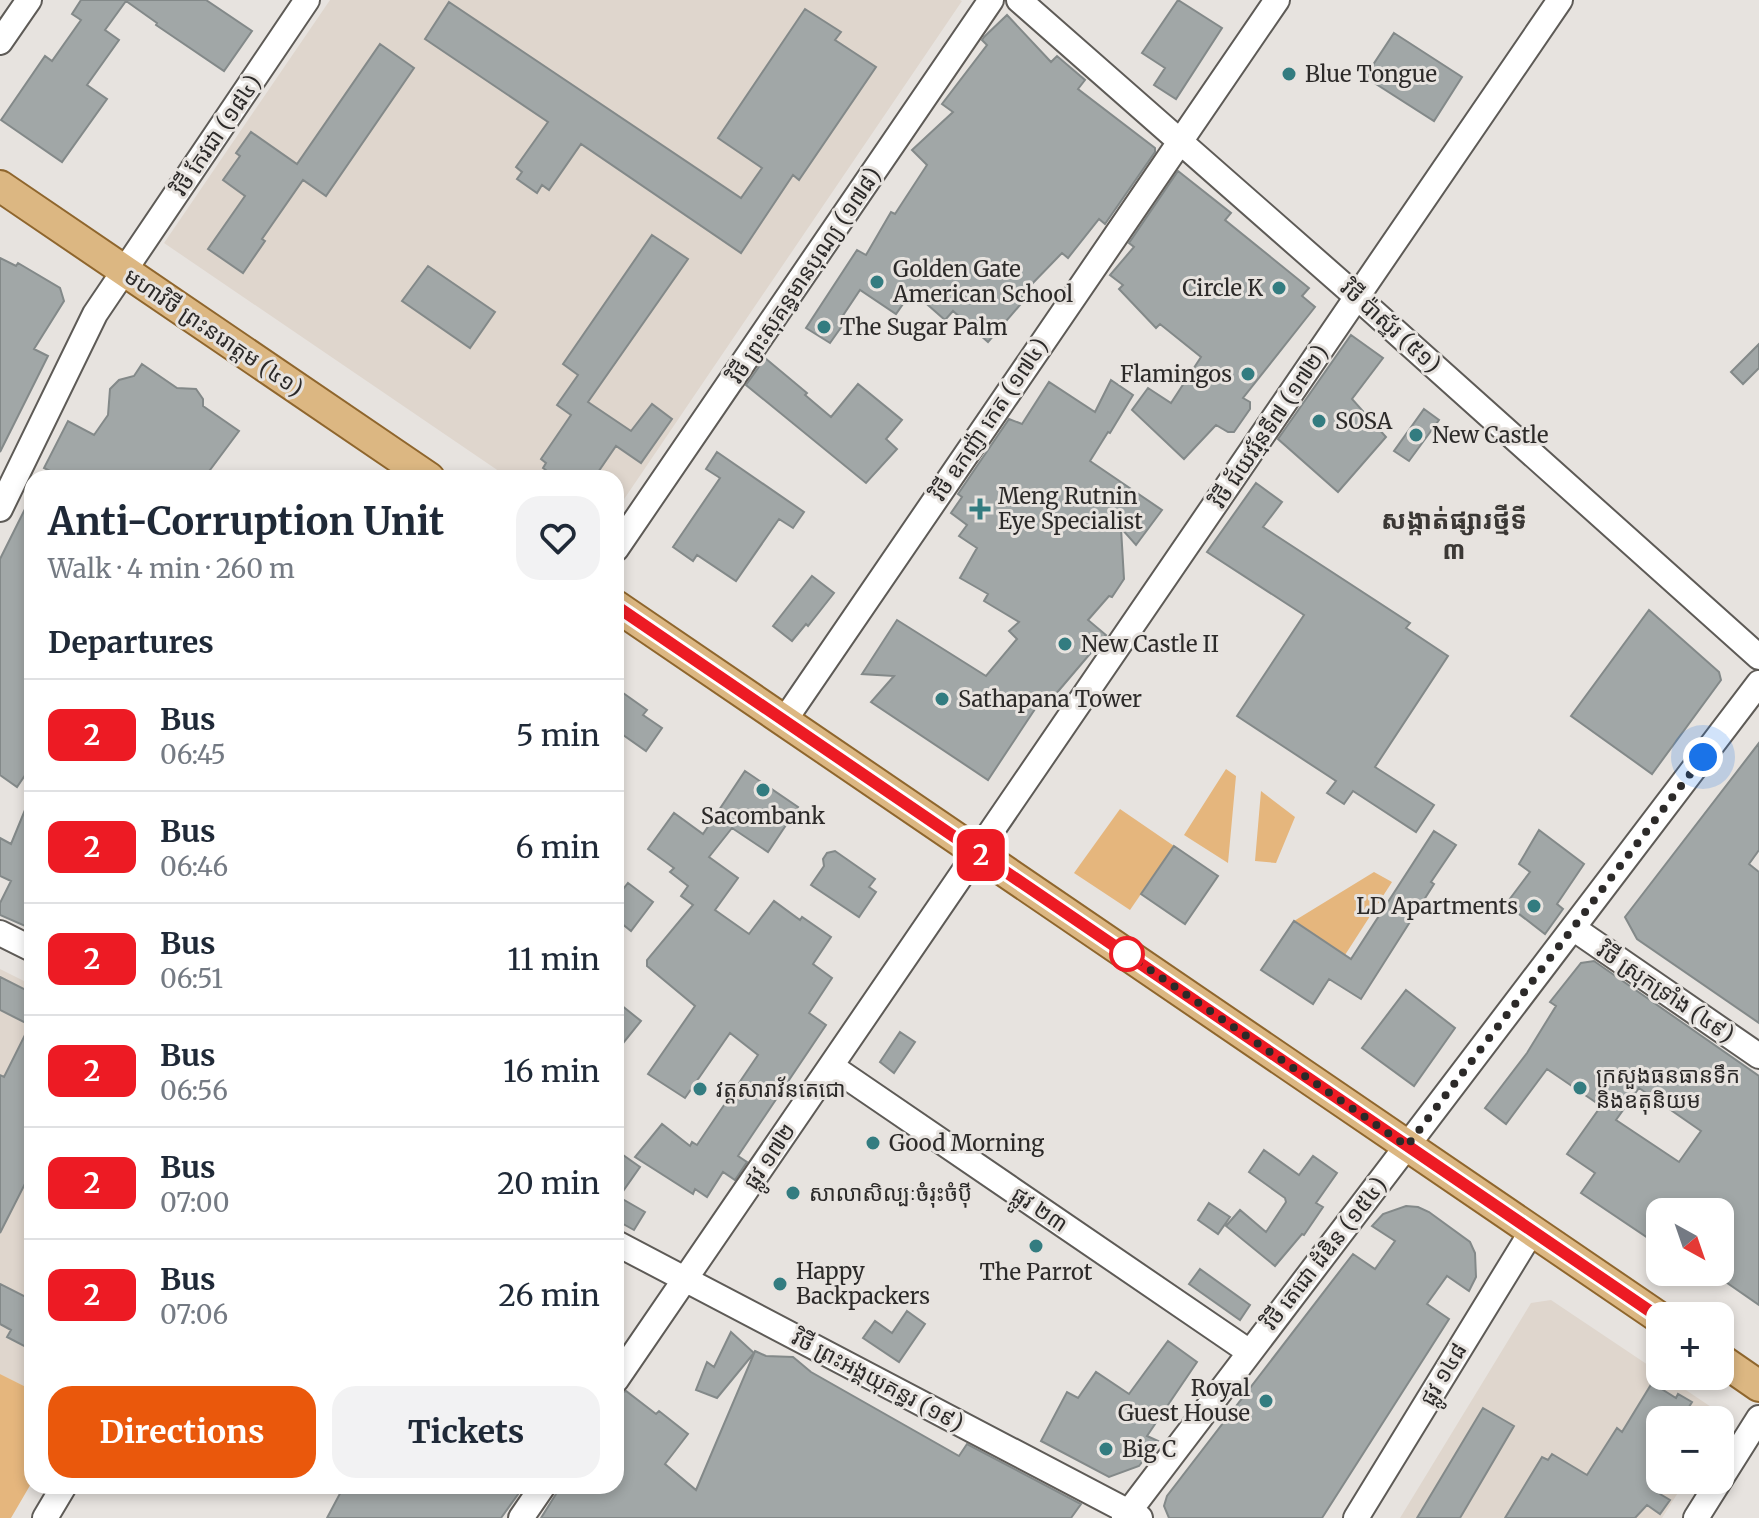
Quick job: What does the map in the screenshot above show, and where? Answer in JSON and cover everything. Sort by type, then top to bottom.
[{"type":"main road","name":"មហាវិថី ព្រះនរោត្តម (៤១)","points":[[0,186],[417,470]]},
{"type":"main road","points":[[624,611],[1646,1308]]},
{"type":"main road","points":[[1734,1369],[1759,1386]]},
{"type":"street","points":[[0,42],[29,0]]},
{"type":"street","name":"វិថី កែវជា (១៨៤)","points":[[0,509],[95,314],[307,0]]},
{"type":"street","name":"វិថី ព្រះសុគន្ធមានបុណ្យ (១៧៨)","points":[[624,537],[991,0]]},
{"type":"street","name":"វិថី ប៉ាស្ទ័រ (៥១)","points":[[1019,0],[1759,657]]},
{"type":"street","name":"វិថី ឧកញ៉ា កេត (១៧៤)","points":[[784,721],[1277,0]]},
{"type":"street","name":"វិថី ជ័យវរ្ម័នទី៧ (១៧២)","points":[[977,853],[1560,0]]},
{"type":"street","name":"វិថី តេជោ ដំឌិន (១៥៤)","points":[[1131,1516],[1248,1351],[1759,683]]},
{"type":"street","name":"ផ្លូវ ១៧២","points":[[624,1368],[977,853]]},
{"type":"street","name":"វិថី ស្រុកទ្រាំង (៤៩)","points":[[1573,928],[1759,1056]]},
{"type":"street","points":[[0,933],[24,945]]},
{"type":"street","name":"ផ្លូវ ២៣","points":[[831,1066],[1248,1351]]},
{"type":"street","name":"ផ្លូវ ១៤៨","points":[[1356,1518],[1532,1231]]},
{"type":"street","name":"វិថី ព្រះអង្គយុគន្ធរ (១៩)","points":[[624,1247],[1131,1516]]},
{"type":"street","points":[[1696,1518],[1759,1418]]},
{"type":"street","points":[[45,1518],[59,1494]]},
{"type":"street","points":[[521,1518],[538,1494]]},
{"type":"shaded area","points":[[330,0],[962,1],[624,499],[624,470],[497,470],[164,243]]},
{"type":"shaded area","points":[[1226,769],[1236,776],[1228,863],[1184,835]]},
{"type":"shaded area","points":[[1261,791],[1295,817],[1276,863],[1255,861]]},
{"type":"shaded area","points":[[1120,809],[1174,846],[1130,910],[1074,873]]},
{"type":"shaded area","points":[[1374,872],[1392,882],[1345,955],[1294,921]]},
{"type":"shaded area","points":[[0,969],[24,981],[24,1386],[0,1374]]},
{"type":"shaded area","points":[[1551,1300],[1646,1364],[1646,1390],[1686,1390],[1710,1406],[1646,1406],[1646,1494],[1677,1494],[1662,1518],[1400,1518],[1531,1303]]},
{"type":"shaded area","points":[[0,1374],[24,1386],[25,1494],[11,1518],[0,1518]]},
{"type":"building","points":[[81,0],[206,0],[252,31],[224,71],[126,1],[105,30],[119,40],[87,85],[107,99],[62,162],[1,120],[45,56],[52,61],[81,20],[72,14]]},
{"type":"building","points":[[1178,0],[1222,28],[1176,99],[1154,85],[1165,68],[1142,53]]},
{"type":"building","points":[[449,2],[741,198],[762,168],[718,138],[805,9],[841,32],[835,40],[876,67],[799,180],[793,175],[741,253],[581,144],[549,190],[542,185],[537,193],[517,179],[522,172],[516,167],[548,122],[425,39]]},
{"type":"building","points":[[1007,15],[1051,62],[1057,56],[1085,80],[1078,89],[1155,148],[1155,152],[1105,224],[1099,219],[1068,258],[1062,253],[1030,286],[1018,302],[1020,305],[988,342],[953,311],[945,320],[912,291],[896,314],[860,290],[838,323],[842,326],[830,343],[806,328],[857,250],[866,255],[891,212],[895,214],[927,165],[912,150],[953,112],[942,104],[987,45],[982,40],[984,37]]},
{"type":"building","points":[[1394,33],[1462,77],[1434,121],[1365,77]]},
{"type":"building","points":[[380,44],[414,68],[326,196],[303,180],[262,239],[265,241],[243,273],[208,249],[245,196],[223,180],[240,156],[236,153],[251,132],[297,164]]},
{"type":"building","points":[[1178,171],[1231,213],[1225,220],[1309,288],[1302,296],[1315,307],[1243,398],[1250,402],[1250,409],[1234,432],[1216,425],[1184,459],[1132,410],[1148,388],[1171,403],[1201,357],[1160,324],[1156,328],[1119,289],[1123,285],[1110,275],[1134,247],[1129,243]]},
{"type":"building","points":[[652,235],[688,259],[588,402],[631,431],[652,404],[672,419],[641,463],[616,446],[600,470],[543,468],[546,463],[541,459],[571,415],[557,405],[578,375],[563,364]]},
{"type":"building","points":[[0,258],[16,266],[18,263],[60,288],[64,301],[34,349],[48,356],[0,452]]},
{"type":"building","points":[[428,266],[495,312],[470,348],[402,301]]},
{"type":"building","points":[[1351,335],[1383,358],[1352,399],[1386,437],[1338,492],[1278,439]]},
{"type":"building","points":[[1759,344],[1759,368],[1743,384],[1731,372]]},
{"type":"building","points":[[765,358],[831,417],[858,384],[902,420],[886,439],[897,449],[866,483],[746,385]]},
{"type":"building","points":[[142,364],[177,388],[196,389],[203,399],[203,406],[239,431],[210,470],[44,468],[68,421],[94,435],[108,415],[110,389],[119,380],[134,376]]},
{"type":"building","points":[[1111,380],[1133,395],[1090,461],[1162,510],[1136,545],[1121,528],[1124,579],[1112,597],[1109,596],[1088,620],[1106,635],[1049,702],[1043,697],[988,780],[871,702],[894,676],[862,674],[897,620],[986,676],[1017,639],[1009,631],[1019,622],[984,601],[988,594],[960,578],[977,548],[959,536],[967,525],[951,513],[962,497],[958,494],[1009,419],[1022,424],[1049,382],[1095,412]]},
{"type":"building","name":"New Castle","points":[[1424,409],[1439,420],[1409,461],[1394,451]]},
{"type":"building","points":[[717,452],[804,512],[793,528],[779,519],[736,581],[697,555],[693,561],[673,547],[720,478],[706,469]]},
{"type":"building","points":[[1256,483],[1282,502],[1263,527],[1410,623],[1406,628],[1448,656],[1375,767],[1434,805],[1416,832],[1353,791],[1344,804],[1327,793],[1336,781],[1237,716],[1304,615],[1207,552]]},
{"type":"building","points":[[24,511],[24,777],[17,787],[0,775],[0,559]]},
{"type":"building","points":[[812,576],[834,593],[792,641],[773,626]]},
{"type":"building","points":[[1649,610],[1719,672],[1721,680],[1652,774],[1571,716]]},
{"type":"building","points":[[624,694],[647,710],[643,715],[662,728],[646,751],[624,736]]},
{"type":"building","points":[[1759,743],[1759,850],[1749,864],[1759,872],[1759,1023],[1637,939],[1625,917]]},
{"type":"building","points":[[745,771],[798,807],[768,852],[732,828],[709,857],[738,878],[715,910],[749,934],[774,901],[800,920],[802,917],[831,937],[813,964],[832,978],[809,1013],[826,1025],[738,1156],[747,1162],[735,1180],[723,1172],[707,1197],[695,1189],[693,1194],[635,1157],[662,1124],[690,1146],[692,1142],[697,1145],[758,1055],[730,1033],[685,1098],[648,1074],[695,1006],[647,966],[647,960],[693,905],[681,896],[688,886],[670,872],[674,868],[648,849],[674,813],[703,834]]},
{"type":"building","points":[[24,812],[24,926],[0,915],[0,903],[11,881],[0,876],[0,838],[11,844]]},
{"type":"building","points":[[1539,830],[1584,864],[1557,904],[1563,909],[1545,934],[1506,904],[1530,872],[1519,864]]},
{"type":"building","points":[[1434,831],[1456,845],[1361,999],[1329,979],[1313,1004],[1261,970],[1294,921],[1351,959]]},
{"type":"building","points":[[1174,846],[1218,876],[1185,924],[1141,894]]},
{"type":"building","points":[[835,851],[875,879],[869,887],[876,892],[859,917],[811,885],[824,866],[823,859],[827,853]]},
{"type":"building","points":[[628,883],[653,902],[631,931],[624,925],[624,888]]},
{"type":"building","points":[[1594,961],[1759,1076],[1759,1305],[1732,1286],[1734,1286],[1734,1198],[1646,1198],[1646,1237],[1581,1193],[1595,1173],[1567,1154],[1601,1106],[1547,1069],[1506,1124],[1485,1108],[1527,1053],[1556,1006],[1550,1002],[1581,963]],"holes":[[[1639,1088],[1701,1131],[1679,1162],[1616,1120]]]},
{"type":"building","points":[[0,977],[24,989],[24,1022],[0,1010]]},
{"type":"building","points":[[1406,990],[1455,1028],[1414,1086],[1362,1048]]},
{"type":"building","points":[[624,1007],[641,1021],[624,1042]]},
{"type":"building","points":[[900,1032],[915,1042],[894,1073],[880,1062]]},
{"type":"building","points":[[24,1037],[24,1186],[0,1233],[0,1075],[4,1077]]},
{"type":"building","points":[[1264,1150],[1299,1175],[1313,1156],[1337,1173],[1316,1203],[1323,1207],[1304,1235],[1275,1266],[1226,1226],[1240,1210],[1266,1232],[1286,1202],[1285,1198],[1249,1172]]},
{"type":"building","points":[[624,1156],[640,1167],[624,1190]]},
{"type":"building","points":[[624,1200],[645,1212],[634,1230],[624,1224]]},
{"type":"building","points":[[1209,1203],[1230,1217],[1218,1234],[1198,1220]]},
{"type":"building","points":[[1406,1206],[1429,1212],[1470,1242],[1475,1253],[1476,1277],[1469,1291],[1447,1276],[1427,1304],[1449,1319],[1322,1518],[1169,1518],[1164,1506],[1167,1496],[1353,1254],[1375,1269],[1395,1241],[1372,1226],[1383,1214]]},
{"type":"building","points":[[1200,1269],[1250,1305],[1240,1320],[1189,1284]]},
{"type":"building","points":[[0,1284],[24,1296],[24,1346],[7,1337],[11,1330],[0,1324]]},
{"type":"building","points":[[907,1311],[925,1324],[899,1362],[863,1338],[875,1321],[892,1333]]},
{"type":"building","points":[[731,1332],[754,1353],[717,1398],[696,1390],[707,1362],[714,1367]]},
{"type":"building","points":[[1168,1341],[1197,1362],[1147,1436],[1158,1441],[1139,1466],[1109,1477],[1041,1441],[1067,1392],[1078,1398],[1096,1372],[1129,1394]]},
{"type":"building","points":[[755,1351],[766,1356],[793,1357],[811,1372],[959,1456],[967,1444],[1081,1504],[1071,1518],[541,1518],[556,1494],[624,1494],[626,1391],[688,1434],[665,1464],[696,1490]]},
{"type":"building","points":[[1648,1390],[1663,1390],[1676,1398],[1678,1394],[1692,1402],[1690,1406],[1646,1406],[1646,1494],[1660,1494],[1670,1500],[1660,1514],[1647,1505],[1635,1518],[1505,1518],[1542,1457],[1548,1460],[1552,1454],[1587,1475],[1617,1428],[1622,1432]]},
{"type":"building","points":[[1483,1408],[1514,1426],[1460,1518],[1417,1518]]},
{"type":"building","points":[[340,1494],[518,1494],[501,1518],[327,1518]]},
{"type":"bus line","name":"2","points":[[624,611],[1646,1308]]},
{"type":"place","name":"Blue Tongue","points":[[1289,74]]},
{"type":"place","name":"Golden Gate American School","points":[[877,282]]},
{"type":"place","name":"Circle K","points":[[1279,288]]},
{"type":"place","name":"The Sugar Palm","points":[[824,327]]},
{"type":"place","name":"Flamingos","points":[[1248,374]]},
{"type":"place","name":"SOSA","points":[[1319,421]]},
{"type":"place","name":"New Castle","points":[[1416,435]]},
{"type":"place","name":"Meng Rutnin Eye Specialist","points":[[980,509]]},
{"type":"place","name":"New Castle II","points":[[1065,644]]},
{"type":"place","name":"Sathapana Tower","points":[[942,699]]},
{"type":"place","name":"Sacombank","points":[[763,790]]},
{"type":"place","name":"LD Apartments","points":[[1534,906]]},
{"type":"place","name":"ក្រសួងធនធានទឹក និងឧតុនិយម","points":[[1580,1088]]},
{"type":"place","name":"វត្តសារាវ័នតេជោ","points":[[700,1089]]},
{"type":"place","name":"Good Morning","points":[[873,1143]]},
{"type":"place","name":"សាលាសិល្បៈចំរុះចំប៉ី","points":[[793,1193]]},
{"type":"place","name":"The Parrot","points":[[1036,1246]]},
{"type":"place","name":"Happy Backpackers","points":[[780,1284]]},
{"type":"place","name":"Royal Guest House","points":[[1266,1401]]},
{"type":"place","name":"Big C","points":[[1106,1449]]},
{"type":"district","name":"សង្កាត់ផ្សារថ្មីទី ៣","points":[[1454,534]]},
{"type":"route","points":[[1127,954],[1407,1146],[1703,757]]}]
